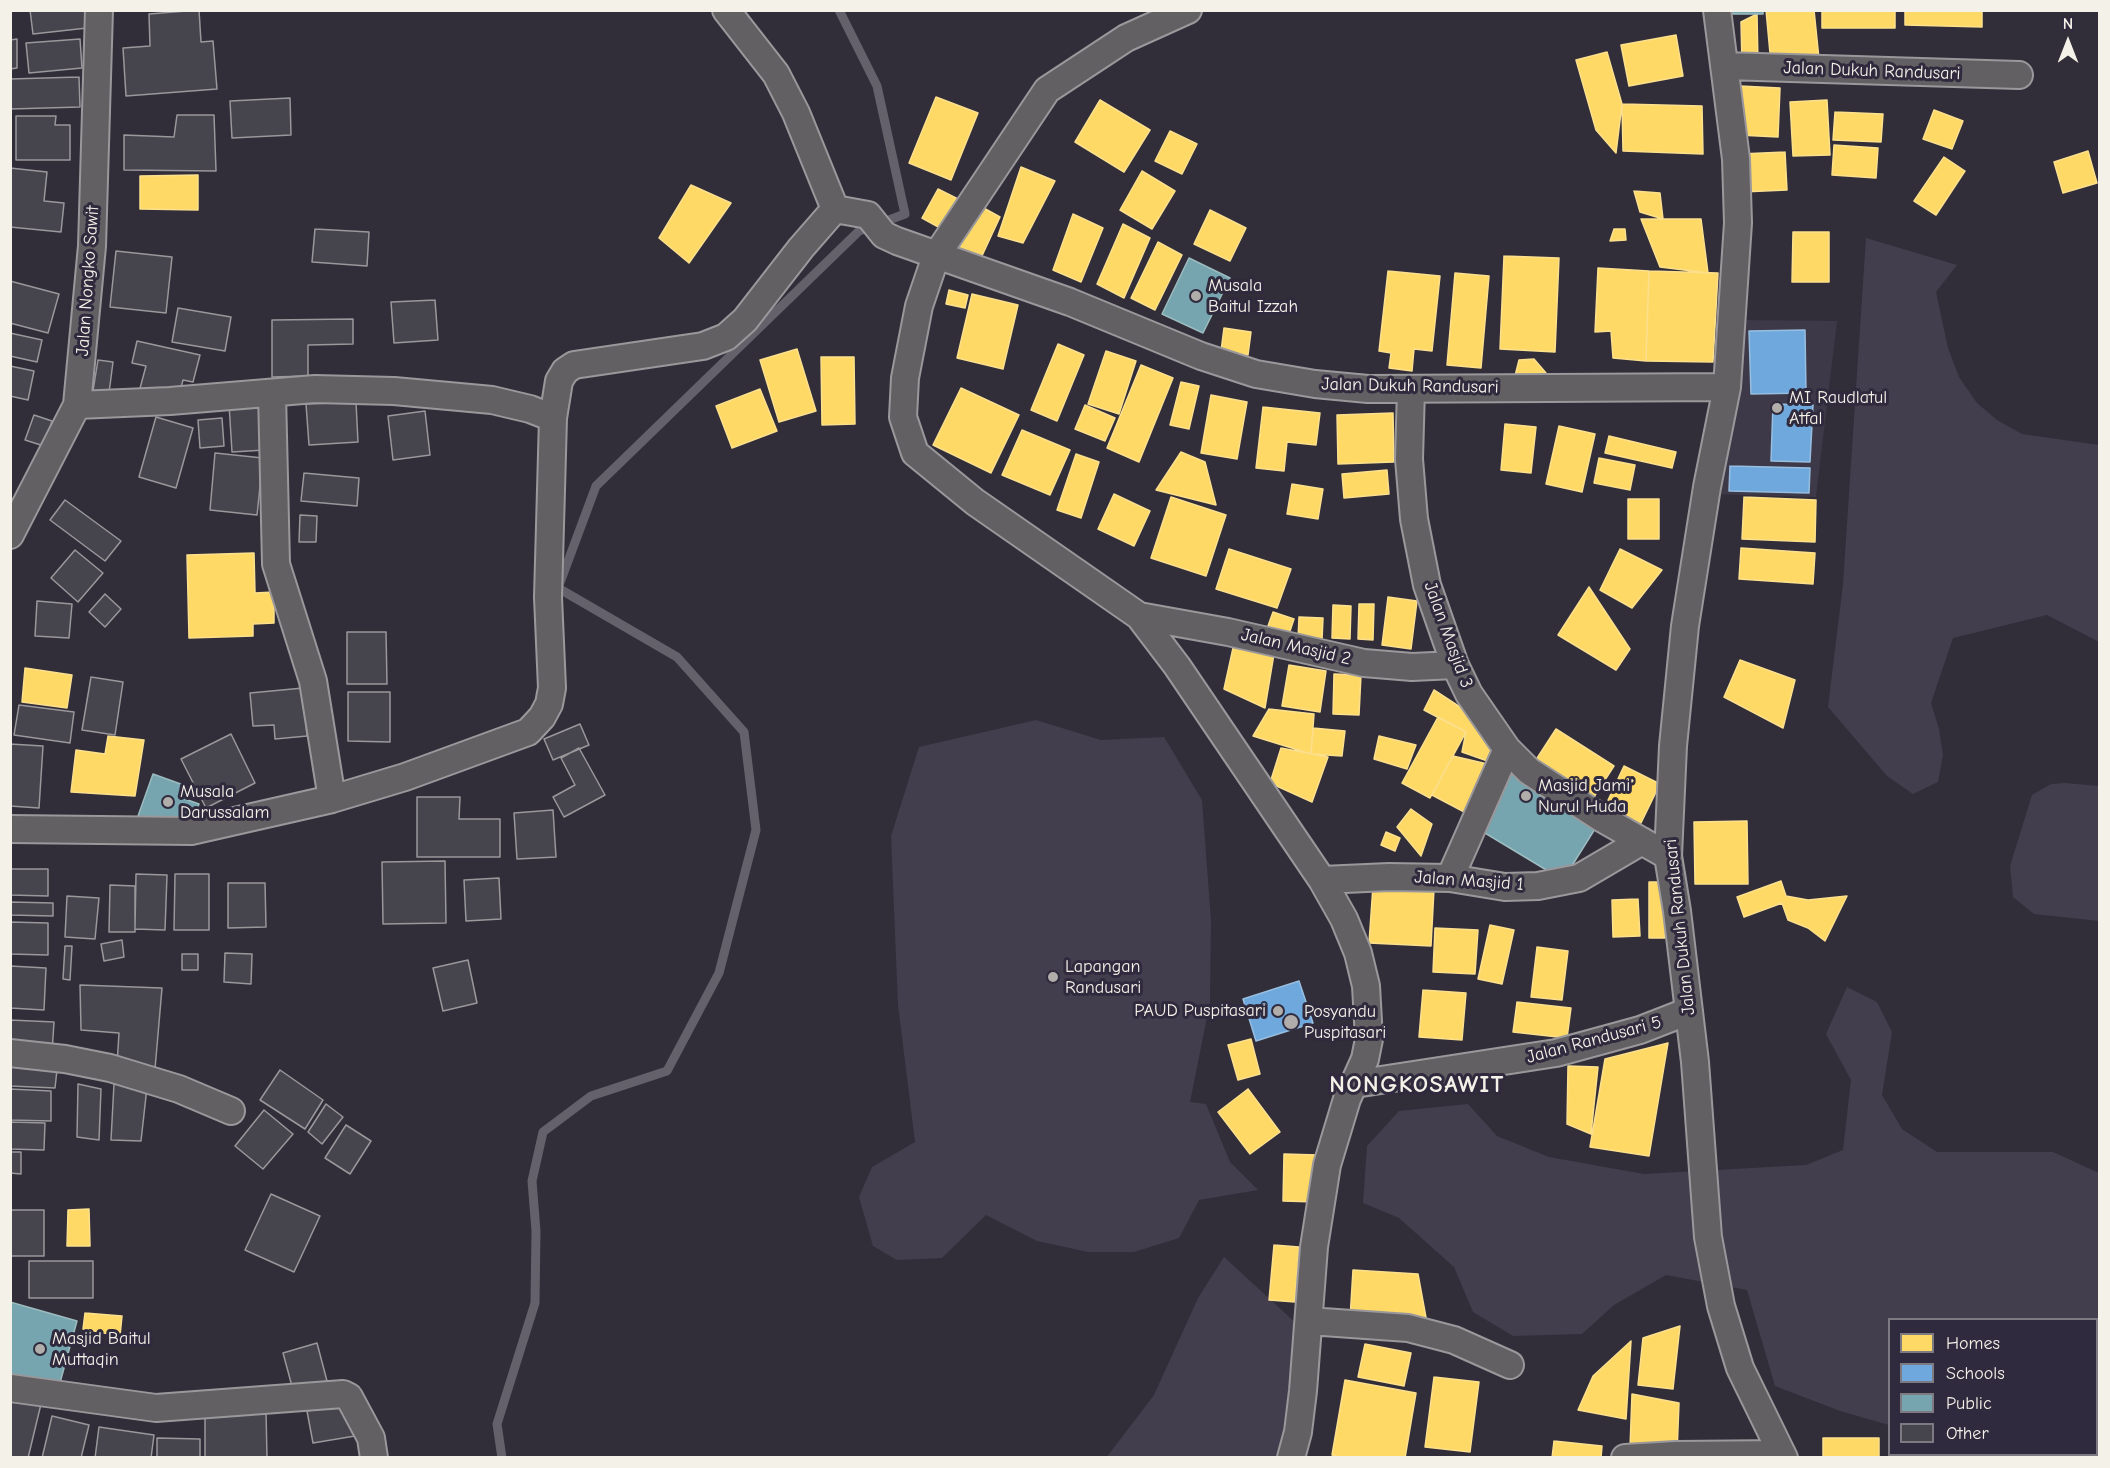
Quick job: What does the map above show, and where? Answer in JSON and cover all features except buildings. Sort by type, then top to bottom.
[{"type":"street","name":"Jalan Nongko Sawit","points":[[10,535],[77,405],[92,246],[99,10]]},
{"type":"street","points":[[10,829],[191,831],[332,800],[405,777],[528,732],[542,717],[549,704],[552,688],[548,597],[553,418],[559,381],[565,371],[574,365],[703,346],[726,337],[744,320],[835,209],[796,113],[776,74],[726,10]]},
{"type":"street","points":[[1188,10],[1126,38],[1047,90],[936,256],[919,306],[905,378],[903,417],[915,453],[975,502],[1139,616],[1177,666],[1322,880],[1344,919],[1358,953],[1366,986],[1368,1039],[1365,1059],[1338,1124],[1328,1166],[1314,1247],[1302,1401],[1298,1432],[1291,1458]]},
{"type":"street","name":"Jalan Dukuh Randusari","points":[[1718,10],[1736,159],[1738,223],[1727,387],[1707,487],[1685,626],[1673,746],[1668,856],[1695,1062],[1708,1237],[1721,1306],[1740,1368],[1783,1456]]},
{"type":"street","name":"Jalan Dukuh Randusari","points":[[1725,66],[2019,75]]},
{"type":"street","name":"Jalan Dukuh Randusari","points":[[835,209],[868,215],[884,235],[936,256],[1070,302],[1201,356],[1256,374],[1315,384],[1412,390],[1727,387]]},
{"type":"street","points":[[77,405],[315,390],[394,392],[492,400],[530,409],[553,418]]},
{"type":"street","name":"Jalan Masjid 3","points":[[1412,390],[1409,459],[1414,519],[1427,585],[1455,665],[1469,694],[1507,749],[1529,771],[1603,819],[1668,856]]},
{"type":"street","points":[[272,393],[276,564],[313,681],[332,800]]},
{"type":"street","name":"Jalan Masjid 2","points":[[1139,616],[1228,632],[1364,663],[1412,667],[1455,665]]},
{"type":"street","points":[[1450,878],[1507,749]]},
{"type":"street","name":"Jalan Masjid 1","points":[[1322,880],[1389,877],[1450,878],[1505,887],[1538,885],[1579,878],[1642,841]]},
{"type":"street","name":"Jalan Randusari 5","points":[[1355,1084],[1556,1053],[1640,1030],[1689,1011]]},
{"type":"street","points":[[10,1053],[64,1059],[110,1068],[179,1089],[231,1111]]},
{"type":"street","points":[[1309,1321],[1408,1328],[1454,1340],[1510,1365]]},
{"type":"street","points":[[10,1388],[156,1408],[343,1394],[350,1397],[371,1438],[374,1458]]},
{"type":"street","points":[[1625,1458],[1676,1455],[1783,1456]]},
{"type":"shaded area","points":[[1866,238],[1957,265],[1936,292],[1948,348],[1959,377],[1977,403],[1997,420],[2022,434],[2099,445],[2099,642],[2047,615],[1953,638],[1931,703],[1939,729],[1943,755],[1938,782],[1913,794],[1887,776],[1828,707],[1843,584]]},
{"type":"shaded area","name":"MI Raudlatul Atfal","points":[[1742,320],[1837,321],[1816,497],[1711,494]]},
{"type":"shaded area","name":"Lapangan Randusari","points":[[1036,720],[1101,740],[1164,737],[1202,800],[1211,921],[1210,1002],[1190,1102],[1206,1104],[1230,1162],[1258,1190],[1199,1200],[1179,1238],[1134,1252],[1088,1252],[1037,1241],[986,1215],[942,1258],[897,1260],[873,1246],[859,1197],[872,1167],[915,1142],[898,1005],[891,836],[919,747]]},
{"type":"shaded area","points":[[2051,784],[2099,786],[2099,921],[2034,914],[2013,897],[2010,866],[2032,795]]},
{"type":"shaded area","points":[[1847,987],[1877,1002],[1892,1032],[1882,1095],[1902,1129],[1937,1152],[2053,1152],[2099,1173],[2099,1393],[2098,1318],[1888,1318],[1888,1425],[1840,1411],[1775,1386],[1747,1290],[1666,1275],[1614,1305],[1582,1334],[1513,1336],[1473,1312],[1454,1267],[1399,1218],[1363,1203],[1367,1146],[1399,1111],[1468,1104],[1497,1136],[1549,1157],[1644,1174],[1806,1165],[1843,1150],[1851,1080],[1826,1034]]},
{"type":"shaded area","points":[[1224,1257],[1297,1324],[1289,1408],[1278,1457],[1106,1458],[1154,1395],[1198,1298]]},
{"type":"waterway","points":[[502,1458],[497,1424],[535,1303],[536,1231],[532,1181],[543,1132],[591,1096],[667,1071],[719,973],[756,830],[744,732],[677,657],[558,588],[596,486],[859,231],[905,214],[877,86],[839,10]]},
{"type":"place","name":"Musala Baitul Izzah","points":[[1196,296]]},
{"type":"place","name":"MI Raudlatul Atfal","points":[[1777,408]]},
{"type":"place","name":"Masjid Jami' Nurul Huda","points":[[1526,796]]},
{"type":"place","name":"Musala Darussalam","points":[[168,802]]},
{"type":"place","name":"Lapangan Randusari","points":[[1053,977]]},
{"type":"place","name":"PAUD Puspitasari","points":[[1278,1011]]},
{"type":"place","name":"Posyandu Puspitasari","points":[[1291,1022]]},
{"type":"place","name":"Masjid Baitul Muttaqin","points":[[40,1349]]},
{"type":"district","name":"NONGKOSAWIT","points":[[1417,1085]]}]
